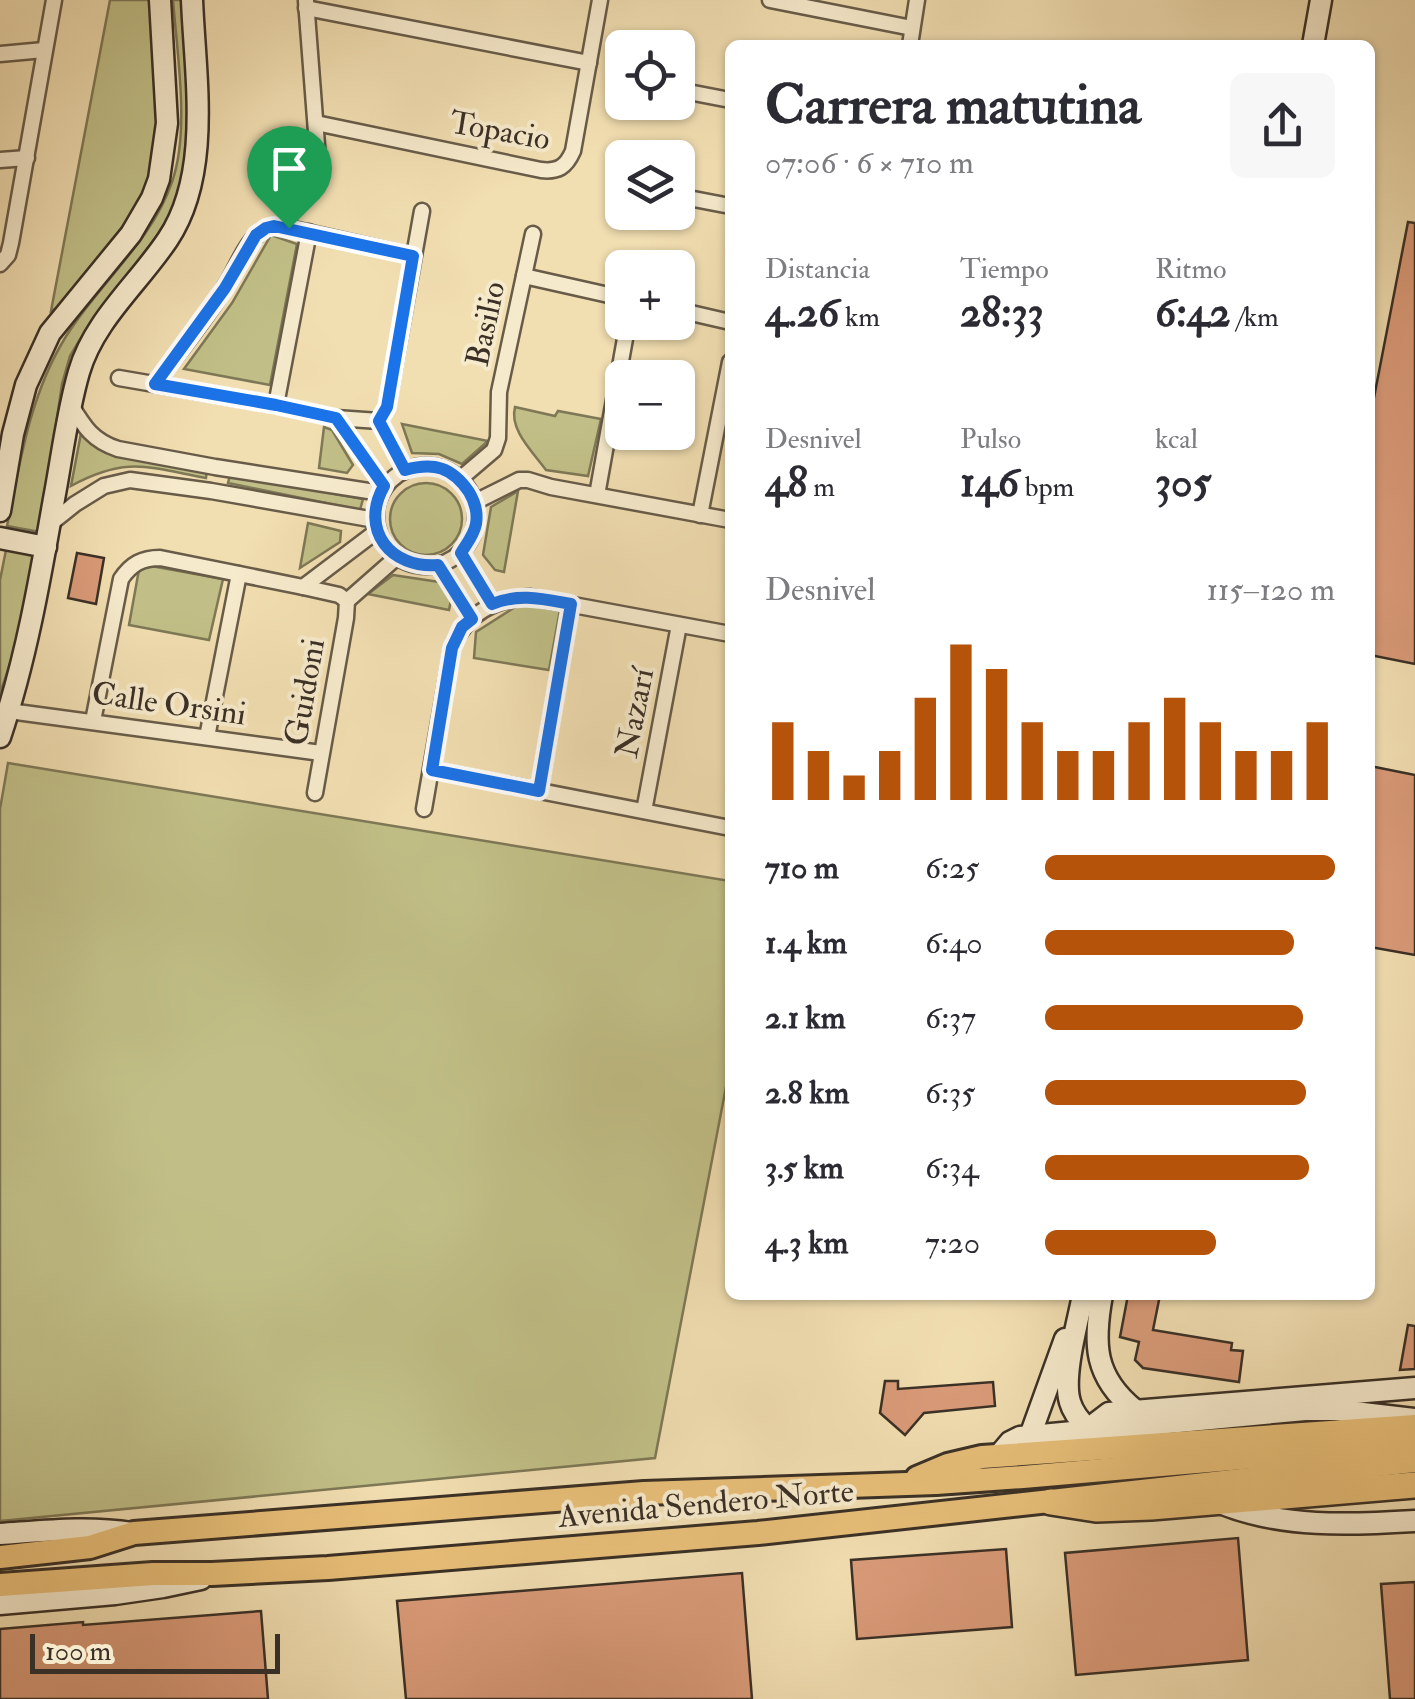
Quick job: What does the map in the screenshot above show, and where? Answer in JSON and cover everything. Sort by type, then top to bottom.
[{"type":"highway","points":[[1050,1502],[1096,1509],[1415,1485]]},
{"type":"main road","points":[[905,1484],[967,1459],[999,1455],[1415,1423]]},
{"type":"main road","name":"Avenida Sendero Norte","points":[[0,1584],[328,1568],[758,1534],[1050,1502],[1157,1477],[1415,1443]]},
{"type":"main road","name":"Avenida Sendero Norte","points":[[0,1557],[90,1546],[134,1533],[644,1493],[1023,1478],[1157,1477],[1415,1461]]},
{"type":"street","points":[[0,264],[12,243],[54,0]]},
{"type":"street","points":[[0,511],[26,385],[50,332],[131,234],[159,179],[167,123],[160,0]]},
{"type":"street","points":[[0,737],[21,668],[80,368],[88,348],[116,306],[171,235],[191,186],[197,117],[192,0]]},
{"type":"street","name":"Topacio","points":[[316,123],[541,170],[557,170],[573,151],[600,0]]},
{"type":"street","points":[[770,0],[912,28]]},
{"type":"street","points":[[911,40],[917,0]]},
{"type":"street","points":[[1314,40],[1321,0]]},
{"type":"street","points":[[318,158],[306,4],[589,64]]},
{"type":"street","points":[[0,54],[44,50]]},
{"type":"street","points":[[695,93],[725,99]]},
{"type":"street","points":[[0,160],[27,158]]},
{"type":"street","points":[[695,199],[725,205]]},
{"type":"street","points":[[379,421],[387,407],[422,210]]},
{"type":"street","points":[[155,384],[225,288],[256,235],[266,228],[309,232],[413,256]]},
{"type":"street","points":[[276,405],[309,232]]},
{"type":"street","name":"Basilio","points":[[460,478],[494,450],[498,438],[501,380],[533,234]]},
{"type":"street","points":[[524,276],[605,294]]},
{"type":"street","points":[[695,314],[725,321]]},
{"type":"street","points":[[597,494],[625,340]]},
{"type":"street","points":[[119,378],[336,418],[379,421]]},
{"type":"street","points":[[700,515],[725,388]]},
{"type":"street","points":[[71,406],[90,435],[111,447],[215,468],[382,490]]},
{"type":"street","points":[[336,418],[382,490]]},
{"type":"street","points":[[379,421],[405,470]]},
{"type":"street","points":[[434,466],[448,470],[460,478],[475,502],[472,538],[461,553],[438,565],[409,564],[397,557],[385,546],[376,526],[376,506],[382,490],[405,470],[434,466]]},
{"type":"street","points":[[211,491],[215,468]]},
{"type":"street","points":[[475,502],[519,480],[725,519]]},
{"type":"street","points":[[50,524],[104,486],[119,481],[143,481],[211,491],[376,526]]},
{"type":"street","points":[[303,587],[376,526]]},
{"type":"street","points":[[0,538],[46,547]]},
{"type":"street","points":[[461,553],[492,604]]},
{"type":"street","points":[[93,721],[116,598],[128,568],[148,558],[160,558],[303,587],[347,600],[397,557]]},
{"type":"street","points":[[438,565],[472,619]]},
{"type":"street","points":[[208,736],[239,574]]},
{"type":"street","points":[[424,809],[452,648],[462,627],[492,604],[530,597],[725,633]]},
{"type":"street","name":"Guidoni","points":[[315,792],[347,600]]},
{"type":"street","points":[[539,791],[571,604]]},
{"type":"street","name":"Nazarí","points":[[644,811],[679,624]]},
{"type":"street","name":"Calle Orsini","points":[[9,711],[321,753]]},
{"type":"street","points":[[432,770],[725,827]]},
{"type":"street","points":[[1030,1436],[1080,1300]]},
{"type":"street","points":[[1081,1300],[1068,1384],[1070,1404],[1088,1429]]},
{"type":"street","points":[[1101,1300],[1096,1337],[1100,1362],[1115,1391],[1135,1410]]},
{"type":"street","points":[[1088,1429],[1102,1416],[1135,1410],[1415,1388]]},
{"type":"street","points":[[999,1455],[1016,1438],[1305,1410],[1337,1410],[1415,1423]]},
{"type":"street","points":[[1213,1501],[1244,1514],[1343,1526],[1415,1520]]},
{"type":"street","name":"Avenida Sendero Norte","points":[[0,1534],[91,1528],[134,1533]]},
{"type":"street","points":[[0,1604],[163,1587],[212,1574]]},
{"type":"shaded area","points":[[110,0],[150,0],[158,97],[155,155],[150,175],[130,215],[62,305],[51,311]]},
{"type":"shaded area","points":[[173,0],[185,0],[191,92],[183,189],[164,227],[91,321],[70,356],[62,384],[40,532],[7,526],[28,429],[53,360],[78,318],[151,225],[172,182],[181,116]]},
{"type":"shaded area","points":[[271,235],[297,244],[270,385],[184,369],[232,303]]},
{"type":"shaded area","points":[[515,407],[555,416],[558,411],[601,419],[588,476],[546,470],[515,424]]},
{"type":"shaded area","points":[[402,424],[488,441],[462,464],[439,454],[412,453]]},
{"type":"shaded area","points":[[324,427],[332,430],[353,465],[347,473],[319,468]]},
{"type":"shaded area","points":[[82,428],[93,444],[207,469],[206,478],[123,467],[71,486]]},
{"type":"shaded area","points":[[230,475],[363,499],[360,510],[228,483]]},
{"type":"shaded area","points":[[426,483],[451,494],[462,519],[451,544],[426,555],[401,544],[390,519],[401,494]]},
{"type":"shaded area","points":[[518,491],[504,572],[495,570],[483,555],[491,507]]},
{"type":"shaded area","points":[[308,523],[341,531],[340,542],[300,568]]},
{"type":"shaded area","points":[[6,550],[34,554],[18,639],[0,694],[0,580]]},
{"type":"shaded area","points":[[140,564],[223,579],[209,640],[129,625]]},
{"type":"shaded area","points":[[393,575],[439,582],[451,600],[449,610],[368,594]]},
{"type":"shaded area","points":[[523,602],[560,610],[549,670],[474,658],[476,632]]},
{"type":"shaded area","points":[[8,763],[725,880],[725,1092],[655,1458],[0,1521],[0,809]]},
{"type":"building","points":[[1408,222],[1415,223],[1415,664],[1375,656],[1375,392]]},
{"type":"building","points":[[77,553],[104,558],[96,604],[68,598]]},
{"type":"building","points":[[1375,767],[1415,775],[1415,955],[1375,948]]},
{"type":"building","points":[[1127,1300],[1159,1300],[1153,1330],[1232,1343],[1231,1350],[1243,1351],[1239,1382],[1143,1368],[1135,1360],[1139,1342],[1120,1337]]},
{"type":"building","points":[[1408,1325],[1415,1326],[1415,1369],[1400,1370]]},
{"type":"building","points":[[885,1381],[898,1381],[898,1389],[993,1382],[995,1406],[924,1413],[905,1435],[880,1413]]},
{"type":"building","points":[[1238,1538],[1248,1660],[1076,1675],[1065,1553]]},
{"type":"building","points":[[1006,1549],[1012,1627],[857,1639],[851,1560]]},
{"type":"building","points":[[742,1573],[752,1699],[406,1699],[397,1601]]},
{"type":"building","points":[[1415,1582],[1415,1699],[1390,1699],[1381,1584]]},
{"type":"building","points":[[261,1611],[268,1699],[0,1699],[0,1629]]},
{"type":"route","points":[[274,226],[289,228],[413,256],[387,407],[379,421],[405,470],[434,466],[448,470],[460,478],[475,502],[472,538],[461,553],[492,604],[530,597],[571,604],[539,791],[432,770],[452,648],[462,627],[472,619],[438,565],[409,564],[385,546],[375,520],[384,486],[336,418],[155,384],[225,288],[256,235],[274,226]]}]
